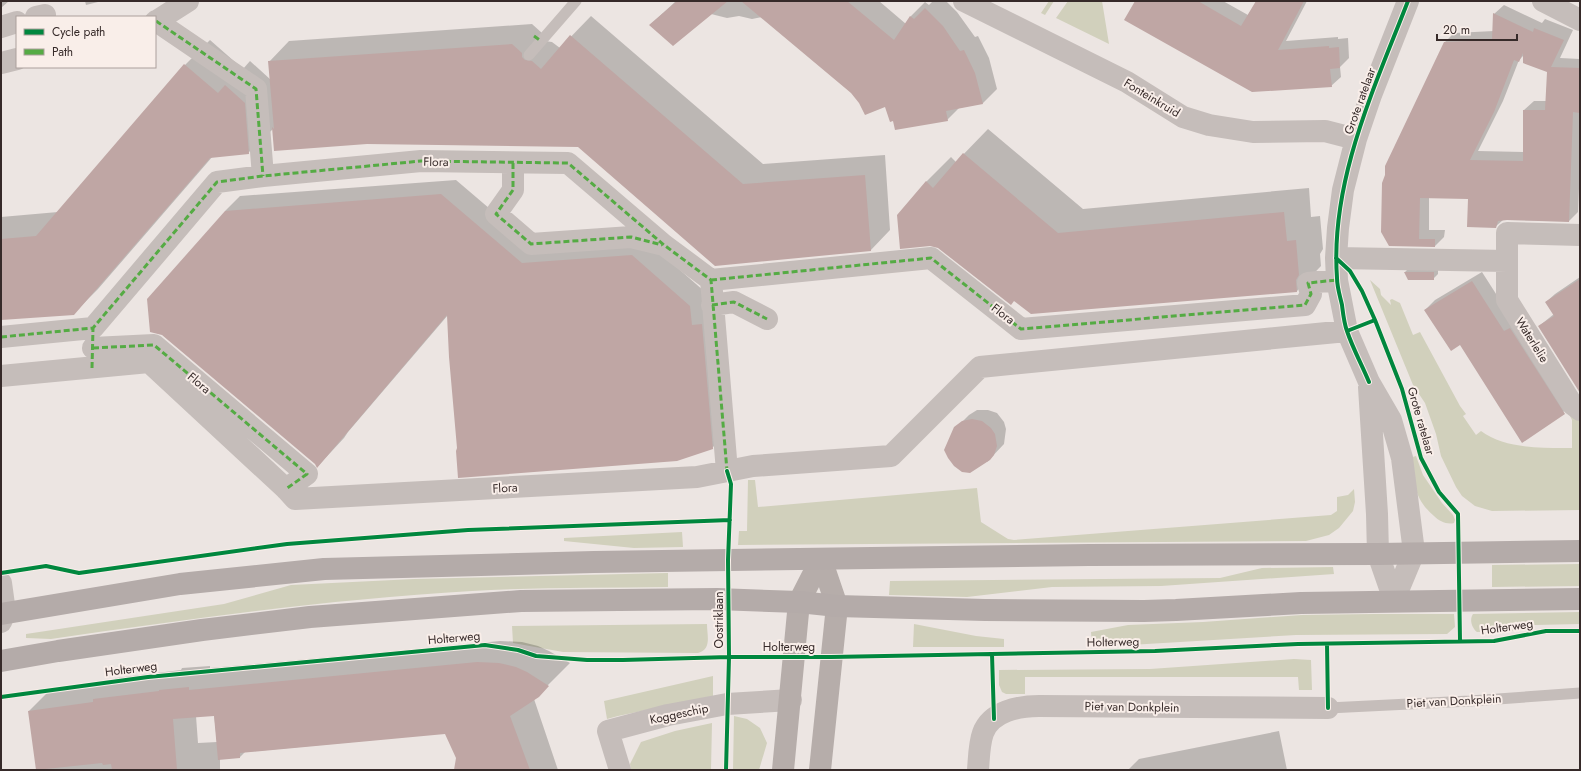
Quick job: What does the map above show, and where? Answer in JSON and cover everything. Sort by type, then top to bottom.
[{"type":"main road","points":[[2,616],[180,584],[324,569],[594,562],[1089,555],[1378,554],[1414,552],[1580,551]]},
{"type":"main road","name":"Holterweg","points":[[1,661],[202,630],[310,616],[521,601],[717,599],[799,602],[837,606],[985,610],[1144,611],[1394,600],[1580,598]]},
{"type":"street","points":[[153,15],[188,1]]},
{"type":"street","name":"Fonteinkruid","points":[[964,1],[1127,82],[1183,117],[1209,125],[1253,132],[1325,131],[1356,139]]},
{"type":"street","name":"Grote ratelaar","points":[[1394,600],[1414,552],[1402,458],[1391,420],[1369,382],[1347,331],[1337,280],[1336,258],[1343,190],[1356,139],[1371,95],[1408,1]]},
{"type":"street","points":[[1543,1],[1580,20]]},
{"type":"street","points":[[156,17],[256,89],[263,176]]},
{"type":"street","points":[[1,26],[16,22]]},
{"type":"street","points":[[1,63],[16,59]]},
{"type":"street","name":"Flora","points":[[1,376],[93,348],[217,182],[263,176],[421,162],[568,163],[664,245],[711,280],[931,258],[1022,329],[1305,304],[1312,294],[1308,283],[1337,280]]},
{"type":"street","name":"Flora","points":[[513,163],[512,190],[496,214],[531,244],[632,237],[664,245]]},
{"type":"street","name":"Waterlelie","points":[[1580,235],[1507,233],[1507,300],[1572,404],[1580,410]]},
{"type":"street","points":[[1336,258],[1507,261]]},
{"type":"street","points":[[711,280],[727,471]]},
{"type":"street","points":[[712,305],[734,302],[767,319]]},
{"type":"street","name":"Flora","points":[[1,337],[93,348],[148,362],[295,499],[697,477],[754,466],[891,456],[980,367],[1347,331]]},
{"type":"street","name":"Grote ratelaar","points":[[1369,382],[1378,554],[1394,600]]},
{"type":"street","points":[[783,770],[791,700],[799,602],[821,559]]},
{"type":"street","points":[[820,770],[837,606],[821,559]]},
{"type":"street","points":[[1,583],[2,616]]},
{"type":"street","name":"Koggeschip","points":[[620,770],[608,731],[668,715],[727,704],[791,700]]},
{"type":"street","name":"Piet van Donkplein","points":[[978,770],[984,732],[994,719],[1012,708],[1029,706],[1328,708]]},
{"type":"lane","points":[[529,55],[576,1]]},
{"type":"lane","name":"Piet van Donkplein","points":[[1328,708],[1470,701],[1580,693]]},
{"type":"green space","points":[[1049,1],[1054,1],[1045,15],[1041,13]]},
{"type":"green space","points":[[1068,1],[1102,1],[1109,44],[1056,18]]},
{"type":"green space","points":[[1370,280],[1380,289],[1381,295],[1391,305],[1390,300],[1392,299],[1400,303],[1413,335],[1420,332],[1460,406],[1466,414],[1463,416],[1476,435],[1481,431],[1491,437],[1513,444],[1537,447],[1572,448],[1572,420],[1570,416],[1580,417],[1580,510],[1492,511],[1475,506],[1462,496],[1441,456],[1436,434],[1425,403],[1413,385]]},
{"type":"green space","points":[[1416,456],[1423,475],[1442,503],[1453,515],[1455,520],[1454,523],[1446,523],[1438,519],[1427,510],[1422,503],[1416,490],[1409,458]]},
{"type":"green space","points":[[748,480],[755,480],[758,507],[977,488],[981,522],[1008,539],[1014,540],[1331,515],[1337,511],[1337,497],[1348,495],[1354,489],[1355,502],[1353,511],[1339,528],[1329,535],[1306,541],[738,545],[739,531],[747,531]]},
{"type":"green space","points":[[682,532],[683,547],[634,548],[564,541],[564,538]]},
{"type":"green space","points":[[1580,564],[1580,586],[1492,587],[1492,565]]},
{"type":"green space","points":[[1333,567],[1334,574],[1161,586],[1052,587],[967,597],[889,595],[890,581],[1220,578],[1262,568]]},
{"type":"green space","points":[[668,573],[668,587],[521,589],[366,599],[261,610],[51,639],[26,638],[26,634],[224,604],[291,585],[414,579]]},
{"type":"green space","points":[[1580,612],[1580,624],[1535,625],[1511,631],[1477,632],[1472,626],[1471,621],[1473,614]]},
{"type":"green space","points":[[1454,614],[1455,627],[1447,634],[1296,635],[1130,645],[1092,645],[1091,632],[1128,625],[1203,622],[1302,615]]},
{"type":"green space","points":[[707,624],[708,642],[705,648],[698,653],[563,652],[513,643],[512,626]]},
{"type":"green space","points":[[914,624],[976,636],[1004,639],[1004,647],[913,647]]},
{"type":"green space","points":[[1294,659],[1311,660],[1312,690],[1299,690],[1298,677],[1025,677],[1025,694],[1006,694],[1002,692],[999,685],[999,670],[1150,669]]},
{"type":"green space","points":[[713,676],[713,696],[607,719],[604,701]]},
{"type":"green space","points":[[734,716],[747,719],[760,728],[767,743],[759,770],[733,770]]},
{"type":"green space","points":[[712,723],[711,770],[631,770],[630,764],[641,742],[675,731]]},
{"type":"building","points":[[677,1],[728,1],[673,46],[649,25]]},
{"type":"building","points":[[741,1],[847,1],[894,40],[910,16],[914,19],[925,8],[943,26],[960,51],[964,50],[975,73],[983,104],[946,111],[948,121],[895,130],[893,121],[890,122],[885,107],[865,115],[859,103],[851,93]]},
{"type":"building","points":[[1135,1],[1198,1],[1241,26],[1256,1],[1304,1],[1278,50],[1329,46],[1329,48],[1339,47],[1340,68],[1330,69],[1332,87],[1252,92],[1124,20]]},
{"type":"building","points":[[1493,13],[1533,32],[1534,28],[1564,40],[1551,67],[1580,68],[1580,113],[1573,112],[1569,222],[1507,220],[1498,221],[1496,228],[1467,227],[1468,199],[1420,198],[1419,239],[1435,239],[1435,247],[1389,246],[1381,232],[1382,183],[1385,175],[1385,166],[1444,42],[1492,40]],"holes":[[[1523,53],[1523,63],[1547,72],[1545,110],[1523,110],[1523,161],[1470,160],[1494,112],[1514,60],[1519,62]]]},
{"type":"building","points":[[570,35],[743,184],[865,175],[871,251],[715,266],[578,147],[367,144],[274,151],[272,127],[274,129],[268,61],[512,44],[522,53],[522,57],[525,60],[532,61],[541,69]]},
{"type":"building","points":[[184,64],[218,93],[225,85],[245,103],[249,154],[210,158],[74,315],[1,320],[1,239],[36,236]]},
{"type":"building","points":[[963,153],[1058,233],[1284,212],[1287,241],[1296,240],[1299,275],[1296,280],[1297,292],[1031,314],[1014,301],[1011,305],[938,248],[930,246],[900,249],[897,215],[926,181],[933,188]]},
{"type":"building","points":[[441,194],[522,263],[632,255],[690,306],[692,325],[702,324],[713,449],[677,461],[458,478],[447,315],[317,468],[315,464],[162,335],[150,332],[147,299],[225,211]]},
{"type":"building","points":[[1404,272],[1434,272],[1434,280],[1408,280]]},
{"type":"building","points":[[1580,279],[1580,393],[1538,326],[1554,316],[1545,302]]},
{"type":"building","points":[[1472,281],[1504,331],[1510,328],[1565,414],[1522,443],[1460,345],[1451,351],[1424,310]]},
{"type":"building","points":[[972,419],[982,421],[991,428],[995,434],[997,446],[994,455],[990,460],[970,473],[962,472],[954,466],[944,450],[954,427],[962,421]]},
{"type":"building","points":[[477,662],[499,663],[516,667],[549,686],[539,697],[510,716],[530,770],[454,770],[456,758],[445,734],[240,753],[240,758],[218,760],[214,716],[173,719],[177,770],[112,770],[111,764],[103,765],[102,763],[36,770],[28,711],[93,702],[93,699],[159,690],[189,687],[189,690]]},
{"type":"marked path","points":[[156,21],[256,89],[263,176]]},
{"type":"marked path","points":[[534,36],[541,41]]},
{"type":"marked path","points":[[1,337],[93,328],[217,182],[263,176],[421,161],[568,163],[664,245],[711,280],[727,471]]},
{"type":"marked path","points":[[513,163],[513,190],[496,214],[531,244],[631,237],[662,245]]},
{"type":"marked path","points":[[711,280],[931,258],[1021,329],[1305,305],[1311,294],[1308,283],[1337,280]]},
{"type":"marked path","points":[[712,305],[734,302],[767,319]]},
{"type":"marked path","points":[[92,368],[93,328]]},
{"type":"marked path","points":[[93,348],[154,345],[307,474],[286,489]]},
{"type":"cycle path","points":[[1369,382],[1345,325],[1337,281],[1337,242],[1340,206],[1347,171],[1357,136],[1408,1]]},
{"type":"cycle path","points":[[1336,258],[1350,271],[1362,291],[1375,320]]},
{"type":"cycle path","points":[[1347,331],[1375,320],[1402,389],[1421,458],[1439,492],[1458,514],[1460,641]]},
{"type":"cycle path","name":"Oostriklaan","points":[[726,770],[729,657],[728,560],[731,484],[727,471]]},
{"type":"cycle path","points":[[1,573],[46,566],[79,573],[287,544],[468,530],[730,520]]},
{"type":"cycle path","points":[[1,697],[148,677],[485,645],[518,650],[536,656],[587,660],[623,660],[729,657],[831,657],[1155,651],[1298,644],[1494,641],[1546,631],[1580,631]]},
{"type":"cycle path","points":[[1327,644],[1328,708]]},
{"type":"cycle path","points":[[992,654],[994,719]]}]
